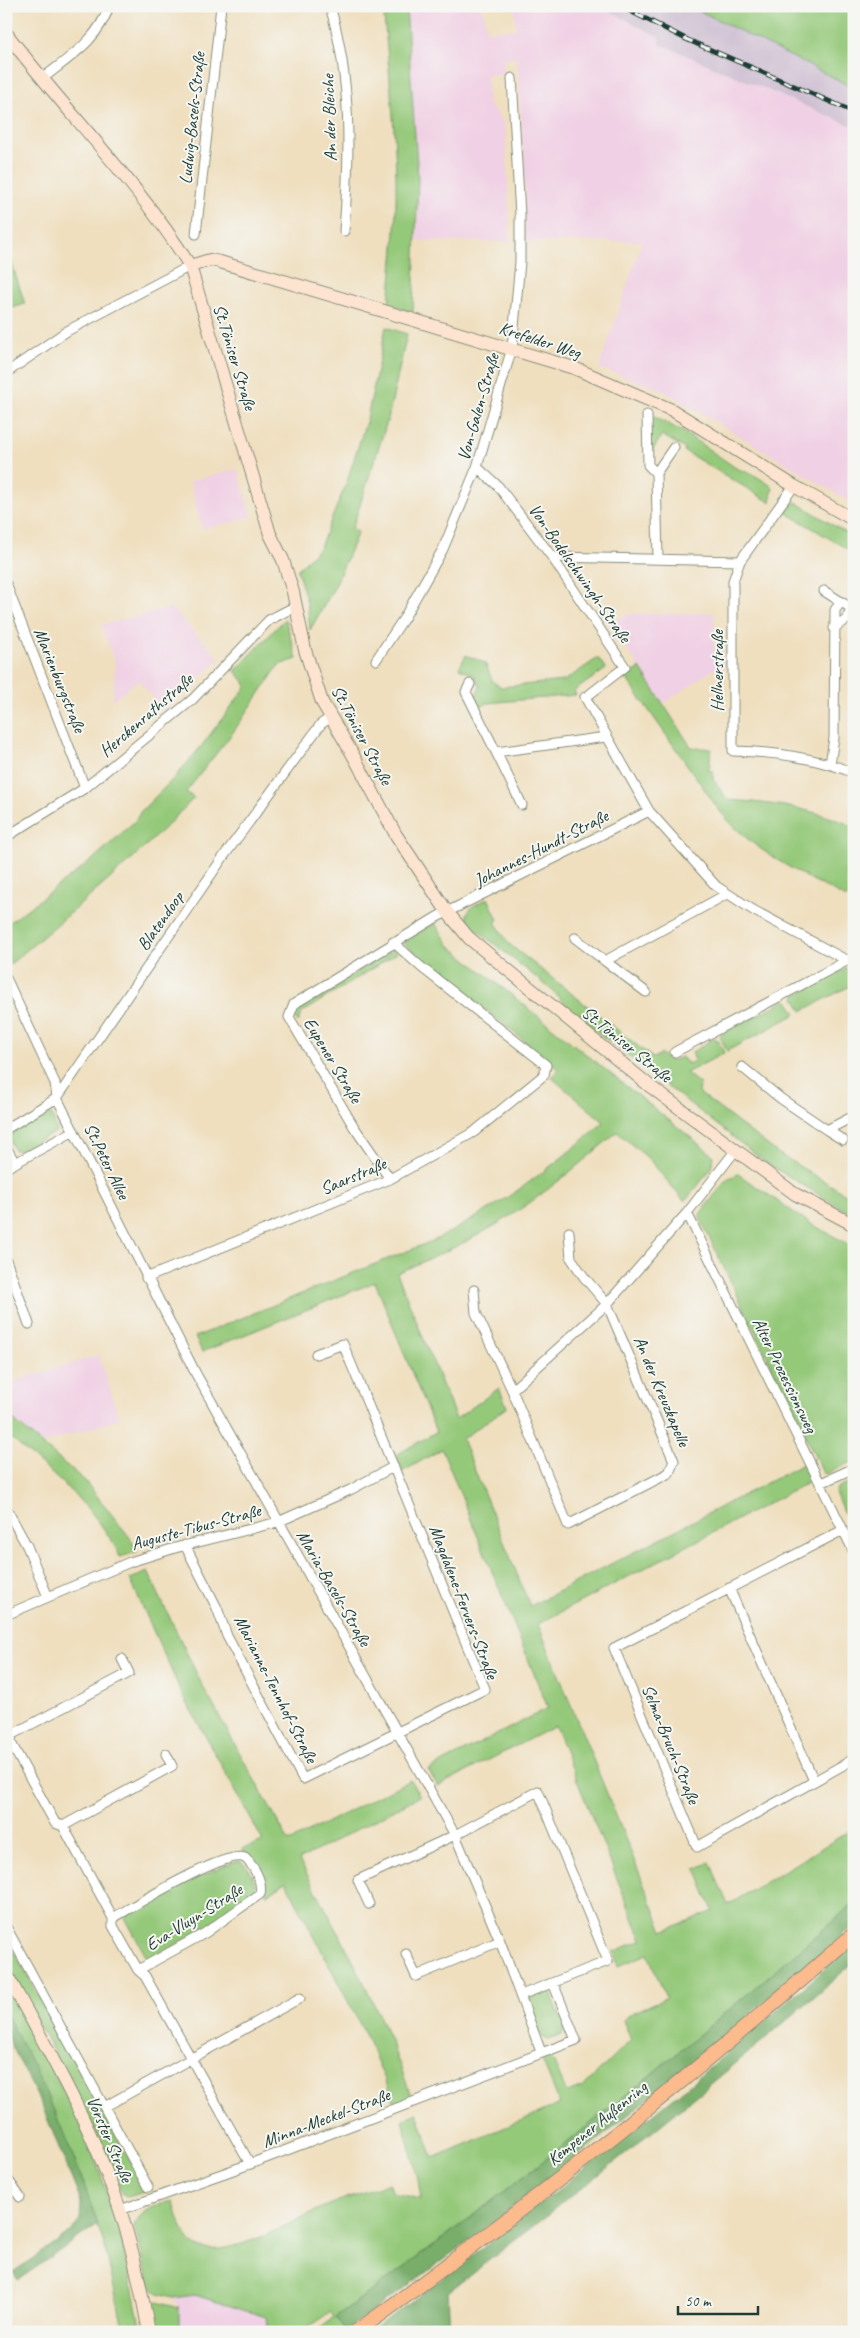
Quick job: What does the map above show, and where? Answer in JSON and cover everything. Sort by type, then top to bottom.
[{"type":"main road","name":"St.Töniser Straße","points":[[6,33],[146,206],[190,266],[270,534],[283,560],[296,606],[305,650],[330,718],[354,755],[396,835],[448,913],[469,938],[651,1087],[794,1194],[854,1226]]},
{"type":"main road","name":"Krefelder Weg","points":[[190,266],[210,260],[220,262],[574,368],[672,410],[794,486],[854,520]]},
{"type":"main road","name":"Kempener Außenring","points":[[356,2332],[592,2152],[702,2063],[854,1934]]},
{"type":"main road","name":"Vorster Straße","points":[[6,1973],[75,2102],[120,2210],[138,2275],[149,2332]]},
{"type":"street","points":[[42,79],[92,38],[103,23],[109,6]]},
{"type":"street","name":"Ludwig-Basels-Straße","points":[[196,234],[221,6]]},
{"type":"street","name":"An der Bleiche","points":[[330,6],[343,64],[349,106],[344,231]]},
{"type":"street","name":"Von-Galen-Straße","points":[[376,660],[404,618],[443,549],[477,467],[512,348],[520,262],[520,215],[512,78]]},
{"type":"street","points":[[6,373],[74,326],[190,266]]},
{"type":"street","points":[[647,415],[648,465],[656,474]]},
{"type":"street","points":[[658,559],[656,474],[674,447]]},
{"type":"street","name":"Von-Bodelschwingh-Straße","points":[[477,467],[498,486],[552,557],[625,667],[587,695],[606,737]]},
{"type":"street","name":"Hellnerstraße","points":[[794,486],[740,560],[733,582],[733,751],[752,751],[830,764],[854,773]]},
{"type":"street","points":[[552,557],[740,560]]},
{"type":"street","name":"Marienburgstraße","points":[[6,584],[9,606],[85,788]]},
{"type":"street","points":[[824,591],[853,609],[846,620],[834,628]]},
{"type":"street","points":[[830,764],[834,738],[835,610],[841,602]]},
{"type":"street","name":"Herckenrathstraße","points":[[6,837],[85,788],[193,699],[269,620],[296,606]]},
{"type":"street","points":[[470,684],[466,692],[471,704],[522,805]]},
{"type":"street","name":"Blatendoop","points":[[6,1128],[57,1098],[224,856],[321,724],[330,718]]},
{"type":"street","points":[[496,752],[606,737],[649,812],[716,886],[727,894],[851,959]]},
{"type":"street","name":"Johannes-Hundt-Straße","points":[[448,913],[649,812]]},
{"type":"street","points":[[605,961],[727,894]]},
{"type":"street","name":"Eupener Straße","points":[[390,1179],[354,1127],[289,1017],[294,1004],[393,942],[448,913]]},
{"type":"street","points":[[575,938],[646,992]]},
{"type":"street","name":"Saarstraße","points":[[146,1278],[390,1179],[474,1132],[544,1075],[546,1065],[421,968],[393,942]]},
{"type":"street","points":[[675,1052],[851,959]]},
{"type":"street","name":"St.Peter Allee","points":[[6,978],[55,1082],[57,1098],[186,1356]]},
{"type":"street","points":[[742,1067],[780,1098],[843,1140]]},
{"type":"street","points":[[827,1130],[854,1116]]},
{"type":"street","points":[[6,1168],[74,1131]]},
{"type":"street","points":[[6,1147],[15,1163]]},
{"type":"street","points":[[512,1390],[608,1304],[687,1213],[735,1151]]},
{"type":"street","name":"Alter Prozessionsweg","points":[[687,1213],[854,1552]]},
{"type":"street","name":"An der Kreuzkapelle","points":[[474,1290],[476,1313],[512,1390],[568,1525],[669,1473],[674,1461],[608,1304],[570,1258],[569,1232]]},
{"type":"street","points":[[6,1260],[29,1324]]},
{"type":"street","points":[[316,1354],[343,1344],[393,1467]]},
{"type":"street","name":"Maria-Basels-Straße","points":[[186,1356],[455,1835],[500,1941],[541,2052]]},
{"type":"street","name":"Auguste-Tibus-Straße","points":[[6,1615],[130,1562],[185,1545],[278,1522],[350,1490],[393,1467]]},
{"type":"street","name":"Magdalene-Fervers-Straße","points":[[393,1467],[485,1689],[398,1731]]},
{"type":"street","points":[[821,1484],[854,1468]]},
{"type":"street","points":[[6,1508],[27,1546],[48,1597]]},
{"type":"street","name":"Selma-Bruch-Straße","points":[[843,1530],[614,1648],[696,1847],[854,1759]]},
{"type":"street","name":"Marianne-Tennhof-Straße","points":[[185,1545],[217,1608],[227,1636],[303,1779],[398,1731]]},
{"type":"street","points":[[729,1588],[814,1781]]},
{"type":"street","points":[[9,1736],[129,1673],[122,1659]]},
{"type":"street","name":"Eva-Vluyn-Straße","points":[[6,1723],[12,1743],[55,1823],[63,1826],[113,1918],[113,1926],[138,1970],[145,1976],[250,2164]]},
{"type":"street","points":[[63,1826],[172,1766],[166,1754]]},
{"type":"street","points":[[370,1904],[358,1880],[455,1835],[538,1791],[608,1961],[521,1995]]},
{"type":"street","name":"Eva-Vluyn-Straße","points":[[113,1918],[186,1876],[234,1857],[245,1858],[255,1872],[261,1885],[260,1894],[205,1933],[138,1970]]},
{"type":"street","points":[[6,1927],[106,2106],[148,2186]]},
{"type":"street","points":[[406,1954],[416,1976],[500,1941]]},
{"type":"street","points":[[541,2052],[576,2040],[552,1983]]},
{"type":"street","points":[[106,2106],[300,1998]]},
{"type":"street","name":"Minna-Meckel-Straße","points":[[120,2210],[250,2164],[541,2052]]},
{"type":"street","points":[[6,2176],[20,2198]]},
{"type":"shaded area","points":[[474,6],[483,10],[487,31],[516,29],[514,6],[600,6],[661,38],[660,44],[852,126],[854,122],[854,504],[661,389],[599,368],[642,241],[525,242],[525,181],[517,58],[503,59],[503,74],[486,75],[488,104],[502,120],[506,133],[510,242],[417,241],[418,178],[406,8]]},
{"type":"shaded area","points":[[600,6],[690,6],[854,88],[852,126],[660,44],[661,38]]},
{"type":"shaded area","points":[[237,469],[252,517],[202,529],[190,481]]},
{"type":"shaded area","points":[[171,608],[220,659],[164,710],[138,680],[113,700],[115,661],[101,625]]},
{"type":"shaded area","points":[[714,613],[714,649],[723,649],[724,669],[714,669],[664,703],[609,623],[630,614]]},
{"type":"shaded area","points":[[99,1355],[119,1419],[42,1444],[6,1414],[6,1384]]},
{"type":"shaded area","points":[[195,2295],[266,2317],[268,2323],[265,2332],[177,2332],[179,2308],[173,2298]]},
{"type":"green space","points":[[383,6],[406,6],[418,178],[413,312],[389,304],[395,225],[396,178],[393,114]]},
{"type":"green space","points":[[690,6],[854,6],[854,88]]},
{"type":"green space","points":[[6,246],[25,304],[6,310]]},
{"type":"green space","points":[[386,327],[407,334],[388,419],[352,529],[358,532],[334,588],[310,630],[307,602],[297,570],[320,547],[346,484],[367,419]]},
{"type":"green space","points":[[649,414],[682,431],[736,468],[756,476],[773,487],[770,502],[684,451],[685,449],[662,435],[653,450],[650,449]]},
{"type":"green space","points":[[796,502],[854,538],[854,553],[785,512],[790,505]]},
{"type":"green space","points":[[285,619],[297,659],[279,665],[234,731],[186,792],[194,798],[127,864],[8,966],[6,925],[91,861],[135,821],[141,811],[175,777],[200,748],[246,687],[246,684],[235,671]]},
{"type":"green space","points":[[466,655],[485,663],[493,682],[501,687],[564,681],[598,658],[606,669],[574,691],[576,695],[488,703],[478,708],[474,700],[480,687],[474,675],[459,668]]},
{"type":"green space","points":[[640,668],[691,747],[711,749],[709,771],[713,771],[713,779],[728,800],[808,811],[854,827],[854,897],[844,897],[777,860],[732,824],[719,810],[626,678]]},
{"type":"green space","points":[[488,898],[498,920],[495,922],[509,944],[653,1058],[661,1054],[670,1061],[682,1057],[688,1064],[695,1061],[692,1052],[714,1038],[717,1039],[724,1053],[686,1073],[700,1084],[699,1093],[779,1154],[854,1199],[854,1216],[765,1162],[573,1013],[553,991],[467,922],[467,913],[473,906]]},
{"type":"green space","points":[[435,923],[450,946],[714,1156],[712,1168],[686,1200],[683,1200],[649,1159],[617,1132],[534,1200],[516,1212],[439,1255],[397,1273],[456,1419],[499,1388],[507,1407],[462,1439],[530,1606],[803,1464],[811,1481],[538,1624],[663,1931],[713,1911],[696,1869],[710,1862],[728,1905],[854,1828],[854,1903],[664,2064],[534,2168],[469,2219],[335,2317],[346,2330],[314,2332],[334,2317],[330,2312],[301,2332],[265,2332],[268,2323],[266,2317],[195,2295],[173,2298],[159,2294],[149,2283],[134,2225],[138,2219],[155,2206],[173,2201],[182,2227],[193,2244],[198,2247],[212,2249],[228,2248],[264,2236],[328,2205],[389,2183],[393,2193],[421,2199],[417,2174],[402,2120],[417,2113],[433,2158],[560,2104],[542,2060],[551,2056],[567,2093],[583,2087],[631,2040],[623,2020],[632,2013],[666,1998],[648,1954],[618,1966],[613,1952],[642,1940],[555,1726],[438,1786],[428,1770],[548,1708],[442,1449],[402,1472],[396,1455],[436,1432],[375,1282],[202,1352],[195,1337],[437,1239],[460,1227],[524,1186],[604,1122],[551,1077],[559,1069],[403,943]]},
{"type":"green space","points":[[393,950],[397,953],[301,1013],[298,1023],[294,1017],[298,1008]]},
{"type":"green space","points":[[854,964],[854,984],[802,1011],[795,998],[796,995]]},
{"type":"green space","points":[[786,1000],[796,1014],[727,1051],[720,1037],[721,1034]]},
{"type":"green space","points":[[47,1114],[52,1115],[57,1131],[22,1150],[14,1150],[9,1138],[15,1131]]},
{"type":"green space","points":[[738,1174],[811,1224],[854,1247],[854,1461],[826,1474],[823,1473],[700,1218],[700,1214],[727,1179]]},
{"type":"green space","points":[[6,1414],[85,1481],[131,1539],[137,1552],[120,1557],[100,1523],[87,1508],[12,1439],[6,1441]]},
{"type":"green space","points":[[847,1483],[854,1496],[854,1536],[835,1493],[837,1488]]},
{"type":"green space","points":[[148,1572],[202,1685],[289,1842],[410,1780],[420,1796],[299,1860],[346,1946],[374,2005],[388,2035],[411,2096],[395,2103],[367,2038],[286,1882],[267,1895],[258,1870],[242,1849],[263,1841],[181,1692],[130,1579]]},
{"type":"green space","points":[[239,1861],[252,1873],[255,1887],[253,1895],[204,1929],[148,1960],[124,1916],[152,1899],[232,1862]]},
{"type":"green space","points":[[854,1903],[854,1925],[730,2031],[541,2185],[412,2283],[346,2330],[335,2317],[469,2219],[534,2168],[664,2064]]},
{"type":"green space","points":[[6,1937],[147,2191],[128,2197],[121,2193],[105,2149],[6,1962]]},
{"type":"green space","points":[[854,1943],[854,1962],[755,2048],[654,2131],[448,2292],[450,2332],[370,2332],[617,2144],[737,2045]]},
{"type":"green space","points":[[6,1983],[72,2107],[94,2158],[121,2239],[141,2332],[124,2332],[105,2247],[81,2175],[51,2104],[6,2014]]},
{"type":"green space","points":[[543,1991],[551,1993],[565,2028],[561,2035],[549,2040],[542,2037],[528,2003],[531,1995]]},
{"type":"green space","points":[[6,2014],[33,2065],[57,2117],[98,2224],[18,2280],[13,2272],[71,2232],[80,2219],[81,2202],[43,2108],[6,2034]]},
{"type":"green space","points":[[158,2302],[179,2308],[179,2326],[161,2327],[156,2324],[153,2305]]},
{"type":"railway","points":[[620,6],[688,40],[854,112]]}]
